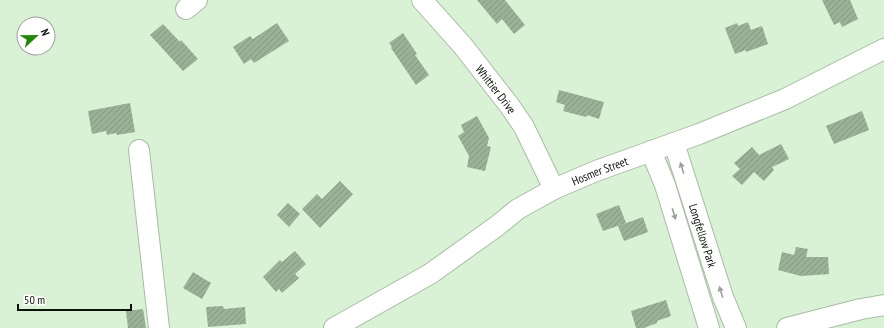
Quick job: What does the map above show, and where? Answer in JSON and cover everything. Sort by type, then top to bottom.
[{"type":"street","name":"Whittier Drive","points":[[422,0],[463,46],[509,105],[524,127],[554,189]]},
{"type":"street","name":"Hosmer Street","points":[[334,328],[430,274],[518,209],[554,189],[596,171],[674,143],[785,99],[884,49]]},
{"type":"street","name":"Longfellow Park","points":[[674,143],[723,297],[736,328]]},
{"type":"street","points":[[138,150],[159,328]]},
{"type":"street","name":"Longfellow Park","points":[[651,151],[665,185],[709,328]]},
{"type":"street","points":[[787,328],[861,309],[884,305]]},
{"type":"building","points":[[477,0],[505,0],[525,25],[514,34],[502,19],[497,24]]},
{"type":"building","points":[[822,0],[850,0],[858,19],[842,27],[840,22],[834,25]]},
{"type":"building","points":[[748,22],[751,30],[762,26],[768,44],[746,52],[746,50],[735,54],[725,28],[737,23],[738,26]]},
{"type":"building","points":[[277,23],[289,41],[254,63],[251,59],[244,64],[233,47],[250,36],[253,39]]},
{"type":"building","points":[[163,24],[180,42],[181,40],[198,59],[183,71],[150,35]]},
{"type":"building","points":[[403,33],[417,54],[415,55],[429,75],[416,85],[389,43]]},
{"type":"building","points":[[559,90],[604,102],[599,119],[587,115],[586,117],[563,111],[565,105],[556,102]]},
{"type":"building","points":[[130,103],[135,132],[107,135],[106,131],[92,134],[88,111]]},
{"type":"building","points":[[862,111],[869,130],[834,144],[826,126]]},
{"type":"building","points":[[477,116],[489,138],[487,146],[491,147],[485,171],[467,167],[469,156],[458,136],[464,132],[461,125]]},
{"type":"building","points":[[781,144],[789,159],[772,167],[774,170],[764,181],[754,172],[742,185],[732,176],[740,169],[734,163],[752,147],[759,155]]},
{"type":"building","points":[[340,181],[353,194],[320,228],[302,209],[317,194],[322,199]]},
{"type":"building","points":[[288,203],[300,214],[289,227],[277,215]]},
{"type":"building","points":[[619,205],[626,223],[603,231],[596,214]]},
{"type":"building","points":[[643,217],[648,232],[624,241],[618,226]]},
{"type":"building","points":[[796,247],[808,249],[806,257],[828,257],[829,274],[801,276],[778,270],[782,252],[794,255]]},
{"type":"building","points":[[295,251],[306,264],[295,274],[299,278],[282,293],[279,289],[276,292],[263,277],[280,260],[282,262]]},
{"type":"building","points":[[193,272],[211,283],[202,299],[183,288]]},
{"type":"building","points":[[666,300],[671,316],[644,328],[636,328],[631,311]]},
{"type":"building","points":[[223,306],[224,309],[245,307],[246,324],[208,327],[206,307]]},
{"type":"building","points":[[143,309],[146,328],[128,328],[126,311]]}]
